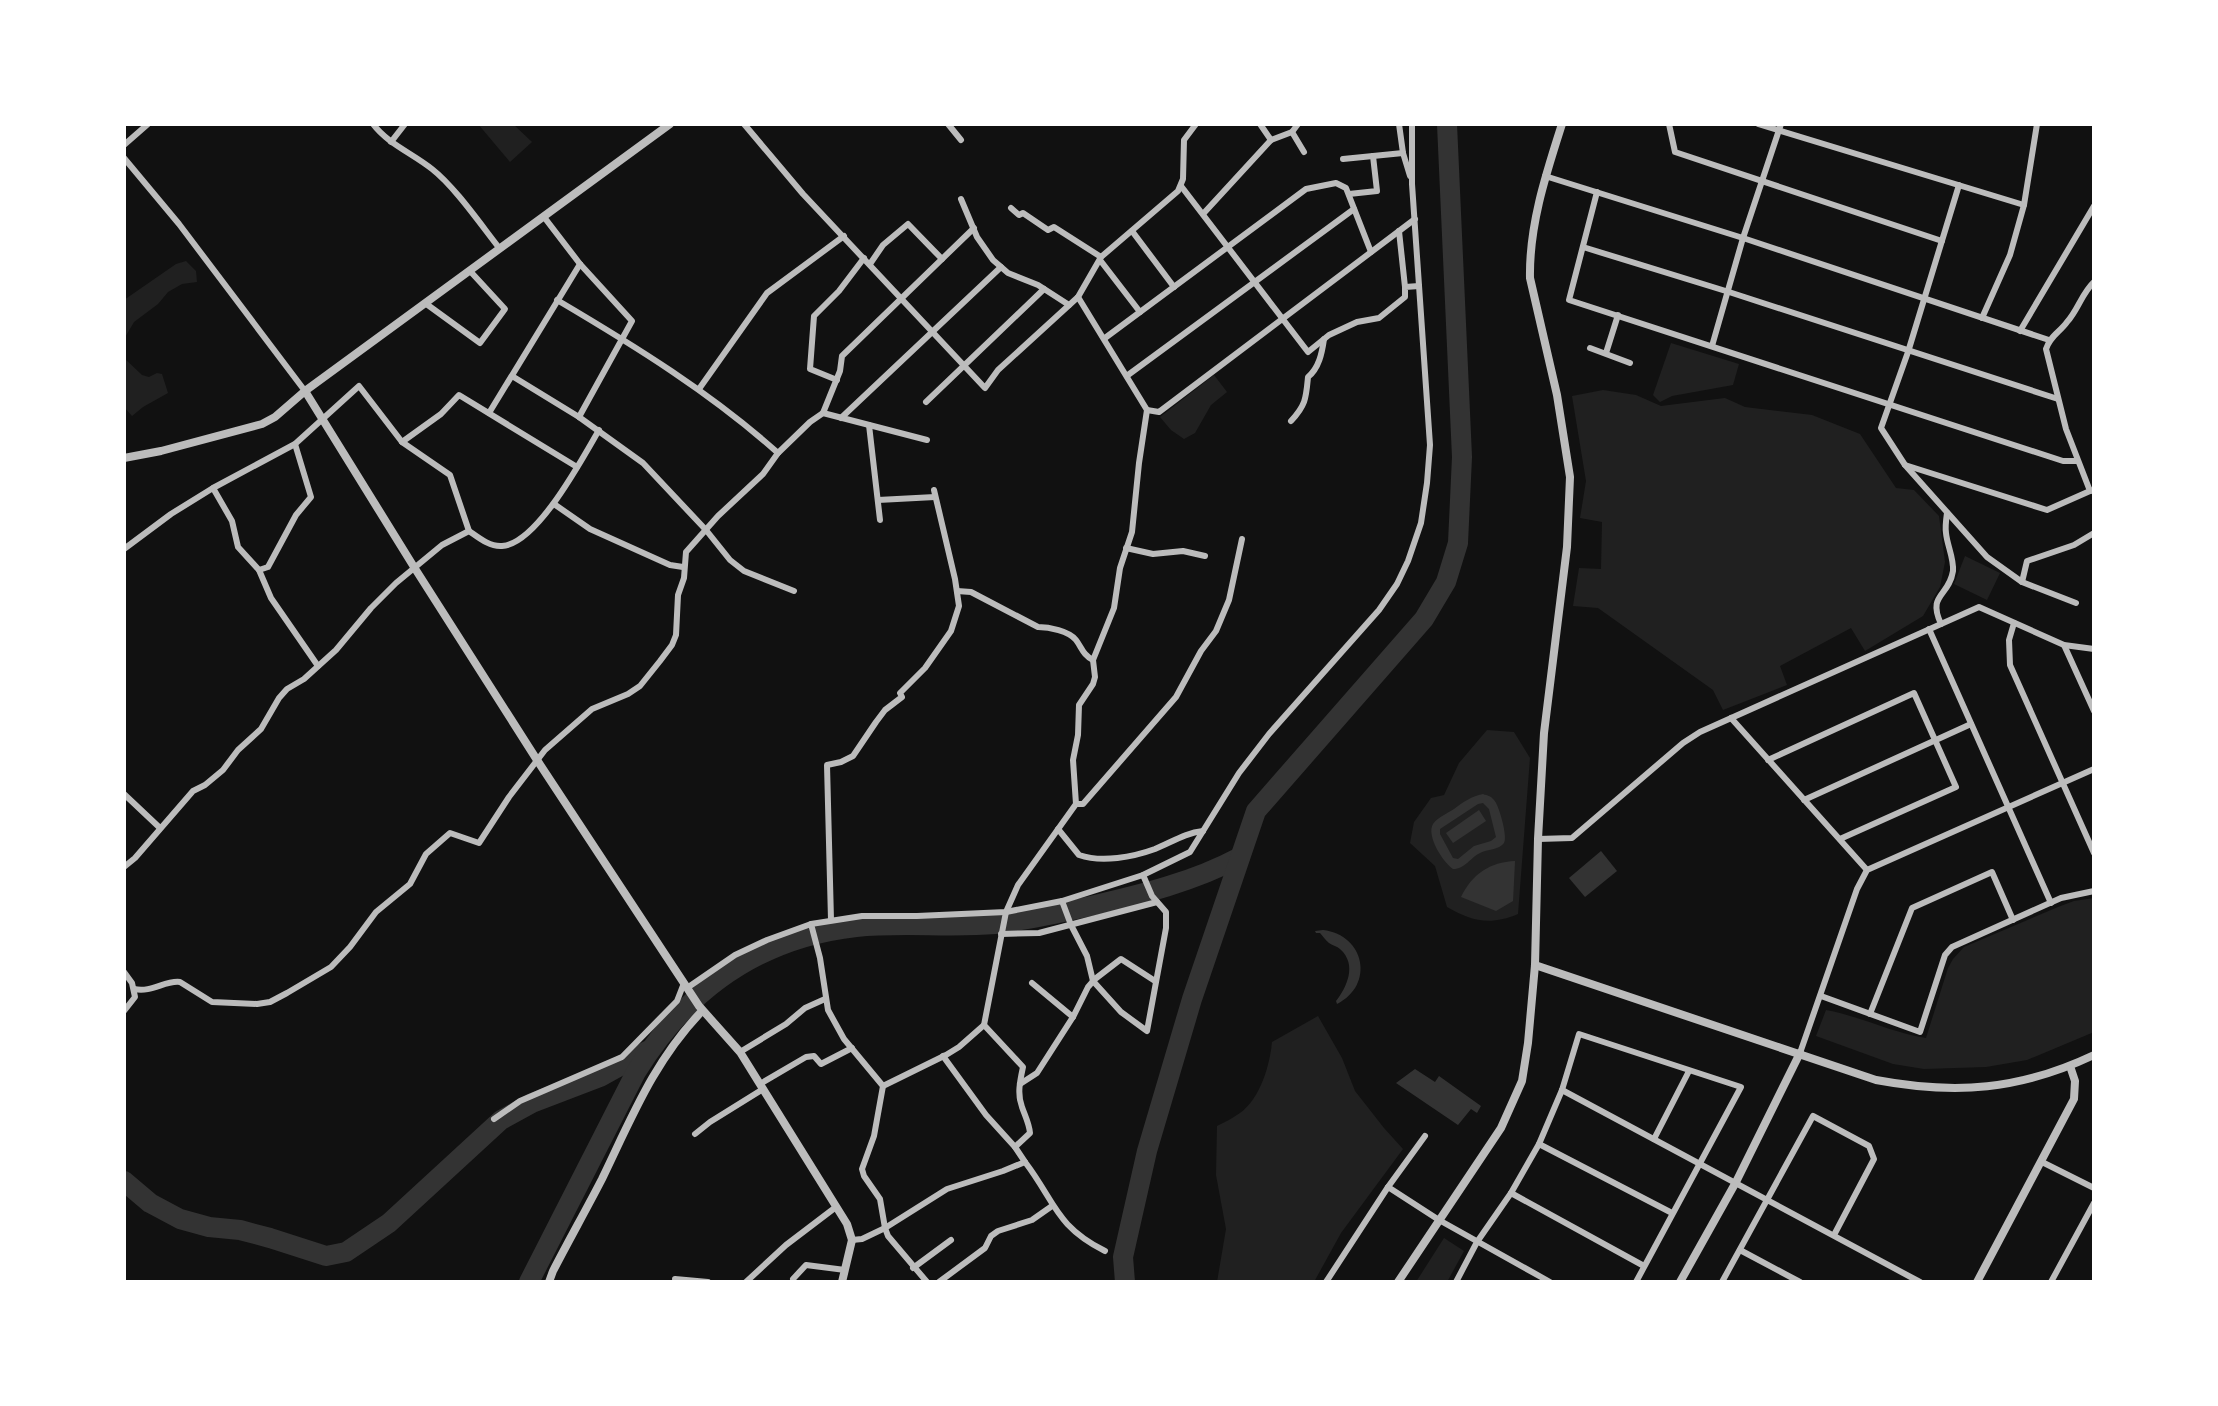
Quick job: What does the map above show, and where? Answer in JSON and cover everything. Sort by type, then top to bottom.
[{"type":"street","points":[[124,145],[147,124]]},
{"type":"street","points":[[373,124],[382,136],[433,169],[500,249]]},
{"type":"street","points":[[391,142],[405,124]]},
{"type":"street","points":[[124,458],[262,424],[275,417],[305,391],[670,124]]},
{"type":"street","points":[[744,124],[803,194],[985,388],[998,370],[1078,297],[1100,259],[1181,186],[1184,140],[1196,124]]},
{"type":"street","points":[[948,124],[961,140]]},
{"type":"street","points":[[1260,124],[1271,140]]},
{"type":"street","points":[[1203,214],[1271,140],[1292,132],[1298,124]]},
{"type":"street","points":[[1399,124],[1412,184]]},
{"type":"street","points":[[494,1119],[520,1101],[622,1057],[677,1001],[686,986],[735,955],[767,940],[831,920],[862,916],[1005,914],[1062,902],[1144,878],[1190,852],[1239,773],[1262,743],[1379,610],[1397,584],[1421,523],[1430,445],[1412,184],[1412,124]]},
{"type":"street","points":[[1398,1282],[1501,1128],[1522,1081],[1528,1043],[1535,965],[1544,733],[1567,547],[1570,477],[1557,395],[1530,278],[1534,225],[1545,176],[1562,124]]},
{"type":"street","points":[[1669,124],[1675,152],[1942,241]]},
{"type":"street","points":[[1758,124],[1781,127],[2024,205]]},
{"type":"street","points":[[1982,318],[2010,255],[2024,205],[2037,125],[2028,124]]},
{"type":"street","points":[[1712,346],[1743,238],[1781,127]]},
{"type":"street","points":[[1292,132],[1304,152]]},
{"type":"street","points":[[1343,159],[1403,153]]},
{"type":"street","points":[[1349,194],[1377,191],[1373,156]]},
{"type":"street","points":[[124,158],[179,224],[305,391],[537,760],[700,1008],[740,1052],[847,1224],[852,1240],[842,1282]]},
{"type":"street","points":[[1545,176],[2049,340]]},
{"type":"street","points":[[1105,338],[1306,189],[1336,183],[1346,188],[1371,252]]},
{"type":"street","points":[[1959,185],[1908,352],[1881,428],[1905,465],[1987,557],[2022,582],[2076,603]]},
{"type":"street","points":[[1181,186],[1308,352],[1324,339],[1357,322],[1379,318],[1405,297],[1399,231]]},
{"type":"street","points":[[1597,192],[1569,300],[2063,461],[2077,461]]},
{"type":"street","points":[[961,199],[986,251],[1001,267],[1069,305]]},
{"type":"street","points":[[2020,331],[2094,206]]},
{"type":"street","points":[[1011,208],[1048,230],[1054,227],[1100,259],[1140,312]]},
{"type":"street","points":[[1128,375],[1354,209]]},
{"type":"street","points":[[544,217],[580,264],[632,321],[579,417]]},
{"type":"street","points":[[1147,410],[1159,412],[1415,219]]},
{"type":"street","points":[[870,264],[883,245],[908,224],[942,259]]},
{"type":"street","points":[[134,989],[143,991],[175,981],[212,1002],[270,1002],[331,967],[376,912],[410,884],[426,854],[450,833],[479,843],[545,750],[592,709],[640,686],[672,645],[676,635],[677,604],[684,578],[686,552],[690,545],[763,474],[778,453],[823,413],[840,371],[842,356],[974,228]]},
{"type":"street","points":[[1132,231],[1174,287]]},
{"type":"street","points":[[699,389],[767,293],[844,236]]},
{"type":"street","points":[[1583,247],[2058,399]]},
{"type":"street","points":[[837,380],[810,369],[814,316],[839,291],[864,258]]},
{"type":"street","points":[[489,413],[580,264]]},
{"type":"street","points":[[841,418],[1001,267]]},
{"type":"street","points":[[425,303],[480,343],[505,309],[470,271]]},
{"type":"street","points":[[1905,465],[2047,510],[2092,490],[2077,461],[2047,352],[2049,340],[2069,321],[2094,282]]},
{"type":"street","points":[[1405,287],[1419,286]]},
{"type":"street","points":[[926,402],[1044,289]]},
{"type":"street","points":[[883,1086],[959,1047],[984,1025],[1005,914],[1018,885],[1076,804],[1073,760],[1079,705],[1093,684],[1093,660],[1114,608],[1120,568],[1132,532],[1147,410],[1078,297]]},
{"type":"street","points":[[557,300],[699,389],[778,453]]},
{"type":"street","points":[[1606,353],[1618,315]]},
{"type":"street","points":[[1291,421],[1306,401],[1308,377],[1319,361],[1324,339]]},
{"type":"street","points":[[1590,348],[1630,363]]},
{"type":"street","points":[[512,376],[599,430],[643,463],[730,560],[744,571],[794,591]]},
{"type":"street","points":[[124,549],[213,488],[295,444],[359,386],[402,442],[450,475],[469,531],[493,546],[506,547],[536,524],[554,504],[599,430]]},
{"type":"street","points":[[402,442],[441,414],[459,395],[577,467]]},
{"type":"street","points":[[823,413],[927,440]]},
{"type":"street","points":[[869,425],[880,520]]},
{"type":"street","points":[[259,570],[268,567],[296,515],[311,497],[295,444]]},
{"type":"street","points":[[213,488],[232,521],[238,547],[259,570],[271,598],[318,666]]},
{"type":"street","points":[[831,920],[827,765],[853,756],[885,710],[902,697],[900,693],[925,668],[951,631],[959,606],[934,493],[878,500]]},
{"type":"street","points":[[554,504],[590,529],[670,565],[683,567]]},
{"type":"street","points":[[1941,624],[1935,609],[1948,587],[1953,570],[1946,533],[1947,513]]},
{"type":"street","points":[[124,867],[193,791],[223,770],[238,750],[261,729],[287,689],[304,679],[336,650],[371,608],[414,567],[442,545],[469,531]]},
{"type":"street","points":[[2022,582],[2027,561],[2074,545],[2094,533]]},
{"type":"street","points":[[1076,804],[1083,804],[1176,697],[1201,651],[1216,631],[1229,600],[1242,539]]},
{"type":"street","points":[[1126,548],[1153,554],[1183,551],[1205,556]]},
{"type":"street","points":[[957,591],[971,592],[1038,627],[1070,635],[1086,657],[1093,660]]},
{"type":"street","points":[[1538,839],[1572,838],[1700,732],[1979,607],[2064,645],[2094,649]]},
{"type":"street","points":[[2014,623],[2009,640],[2010,665],[2094,853]]},
{"type":"street","points":[[1929,629],[2051,903]]},
{"type":"street","points":[[2064,645],[2094,711]]},
{"type":"street","points":[[1768,760],[1914,693],[1956,787],[1840,839]]},
{"type":"street","points":[[1731,718],[1867,870]]},
{"type":"street","points":[[1804,800],[1971,724]]},
{"type":"street","points":[[1680,1282],[1736,1182],[1800,1053],[1857,889],[1867,870],[2094,769]]},
{"type":"street","points":[[124,794],[160,828]]},
{"type":"street","points":[[1058,829],[1079,855],[1097,858],[1135,855],[1187,833],[1203,831]]},
{"type":"street","points":[[1870,1014],[1912,908],[1992,872],[2013,920]]},
{"type":"street","points":[[1062,902],[1087,956],[1093,981],[1121,1012],[1147,1031],[1166,928],[1166,912],[1154,899],[1144,878]]},
{"type":"street","points":[[1821,996],[1920,1032],[1945,955],[1952,947],[2071,895],[2094,891]]},
{"type":"street","points":[[1001,934],[1039,933],[1154,899]]},
{"type":"street","points":[[812,926],[825,999],[836,1027],[883,1086],[874,1136],[862,1169],[864,1176],[880,1199],[885,1228],[913,1268],[927,1282]]},
{"type":"street","points":[[1019,1085],[1037,1073],[1073,1017],[1088,987],[1121,959],[1155,981]]},
{"type":"street","points":[[1535,965],[1876,1080],[1917,1088],[1974,1089],[2032,1079],[2094,1055]]},
{"type":"street","points":[[124,972],[134,989],[133,1001],[124,1011]]},
{"type":"street","points":[[1032,983],[1073,1017]]},
{"type":"street","points":[[740,1052],[786,1024],[805,1008],[825,999]]},
{"type":"street","points":[[549,1282],[639,1098],[700,1008]]},
{"type":"street","points":[[984,1025],[1023,1067],[1019,1085],[1020,1104],[1030,1133],[1015,1147]]},
{"type":"street","points":[[1456,1282],[1477,1242],[1511,1193],[1539,1144],[1562,1090],[1579,1034],[1741,1087],[1636,1282]]},
{"type":"street","points":[[695,1134],[806,1057],[814,1056],[821,1064],[852,1048]]},
{"type":"street","points":[[943,1056],[986,1115],[1015,1147],[1067,1225],[1105,1251]]},
{"type":"street","points":[[1977,1282],[2074,1099],[2075,1081],[2070,1066]]},
{"type":"street","points":[[1654,1139],[1689,1071]]},
{"type":"street","points":[[1562,1090],[1920,1282]]},
{"type":"street","points":[[1722,1282],[1813,1116],[1869,1146],[1874,1159],[1834,1235]]},
{"type":"street","points":[[1326,1282],[1425,1136]]},
{"type":"street","points":[[1539,1144],[1672,1213]]},
{"type":"street","points":[[852,1240],[862,1239],[885,1228],[947,1189],[1025,1162]]},
{"type":"street","points":[[2042,1162],[2094,1188]]},
{"type":"street","points":[[1388,1187],[1439,1220],[1550,1282]]},
{"type":"street","points":[[1511,1193],[1644,1266]]},
{"type":"street","points":[[2051,1282],[2094,1203]]},
{"type":"street","points":[[939,1282],[985,1248],[991,1236],[998,1231],[1032,1220],[1052,1206]]},
{"type":"street","points":[[746,1282],[786,1245],[836,1207]]},
{"type":"street","points":[[913,1268],[951,1240]]},
{"type":"street","points":[[1740,1250],[1800,1282]]},
{"type":"street","points":[[793,1279],[806,1265],[845,1270]]},
{"type":"street","points":[[675,1279],[708,1282]]},
{"type":"shaded area","points":[[478,124],[513,124],[532,142],[510,162]]},
{"type":"shaded area","points":[[186,261],[196,271],[197,282],[182,284],[168,292],[134,322],[124,339],[124,300],[176,264]]},
{"type":"shaded area","points":[[1671,343],[1739,364],[1733,385],[1672,396],[1660,402],[1653,395]]},
{"type":"shaded area","points":[[124,358],[142,375],[162,374],[168,393],[132,416],[124,407]]},
{"type":"shaded area","points":[[1214,375],[1227,392],[1211,405],[1195,433],[1184,439],[1160,417]]},
{"type":"shaded area","points":[[1603,390],[1636,395],[1661,406],[1725,398],[1745,407],[1812,415],[1860,434],[1896,488],[1914,490],[1939,516],[1945,562],[1940,587],[1923,616],[1865,651],[1851,628],[1780,666],[1787,685],[1723,710],[1713,690],[1598,608],[1573,606],[1579,568],[1601,569],[1602,522],[1580,518],[1586,481],[1572,396]]},
{"type":"shaded area","points":[[1965,556],[2000,573],[1987,600],[1954,584]]},
{"type":"shaded area","points":[[1487,730],[1514,732],[1530,758],[1518,914],[1490,921],[1473,919],[1447,907],[1435,866],[1410,843],[1414,822],[1431,798],[1444,795],[1459,763]]},
{"type":"shaded area","points":[[1479,795],[1490,796],[1496,803],[1504,828],[1504,843],[1453,869],[1440,855],[1431,829],[1440,817]],"holes":[[[1483,803],[1489,809],[1496,837],[1474,846],[1458,859],[1453,858],[1440,829],[1478,804]]]},
{"type":"shaded area","points":[[1479,810],[1486,821],[1453,843],[1446,833]]},
{"type":"shaded area","points":[[1601,851],[1617,871],[1585,897],[1569,878]]},
{"type":"shaded area","points":[[1515,861],[1513,901],[1496,911],[1461,897],[1483,871]]},
{"type":"shaded area","points":[[2094,898],[2094,1032],[2027,1060],[1986,1067],[1924,1069],[1893,1064],[1816,1036],[1826,1010],[1926,1038],[1948,968],[1964,947],[2058,907]]},
{"type":"shaded area","points":[[1323,930],[1348,941],[1360,962],[1357,985],[1349,996],[1337,1004],[1348,976],[1348,962],[1340,949],[1315,931]]},
{"type":"shaded area","points":[[1318,1016],[1342,1058],[1355,1091],[1403,1149],[1341,1233],[1314,1282],[1217,1282],[1226,1229],[1216,1175],[1217,1126],[1240,1113],[1253,1099],[1266,1071],[1272,1042]]},
{"type":"shaded area","points":[[1415,1069],[1435,1082],[1439,1076],[1481,1106],[1477,1113],[1471,1109],[1458,1125],[1396,1083]]},
{"type":"shaded area","points":[[1444,1238],[1464,1251],[1447,1282],[1416,1282]]},
{"type":"waterway","points":[[1125,1282],[1123,1257],[1147,1151],[1192,999],[1256,811],[1424,619],[1446,582],[1458,543],[1462,457],[1447,124]]},
{"type":"waterway","points":[[529,1282],[636,1072],[678,1016],[728,972],[787,943],[821,933],[856,927],[978,925],[1031,918],[1167,886],[1204,874],[1240,857]]},
{"type":"waterway","points":[[124,1181],[150,1203],[180,1219],[209,1227],[240,1230],[326,1256],[346,1252],[389,1223],[501,1120],[532,1103],[600,1077],[647,1051]]}]
